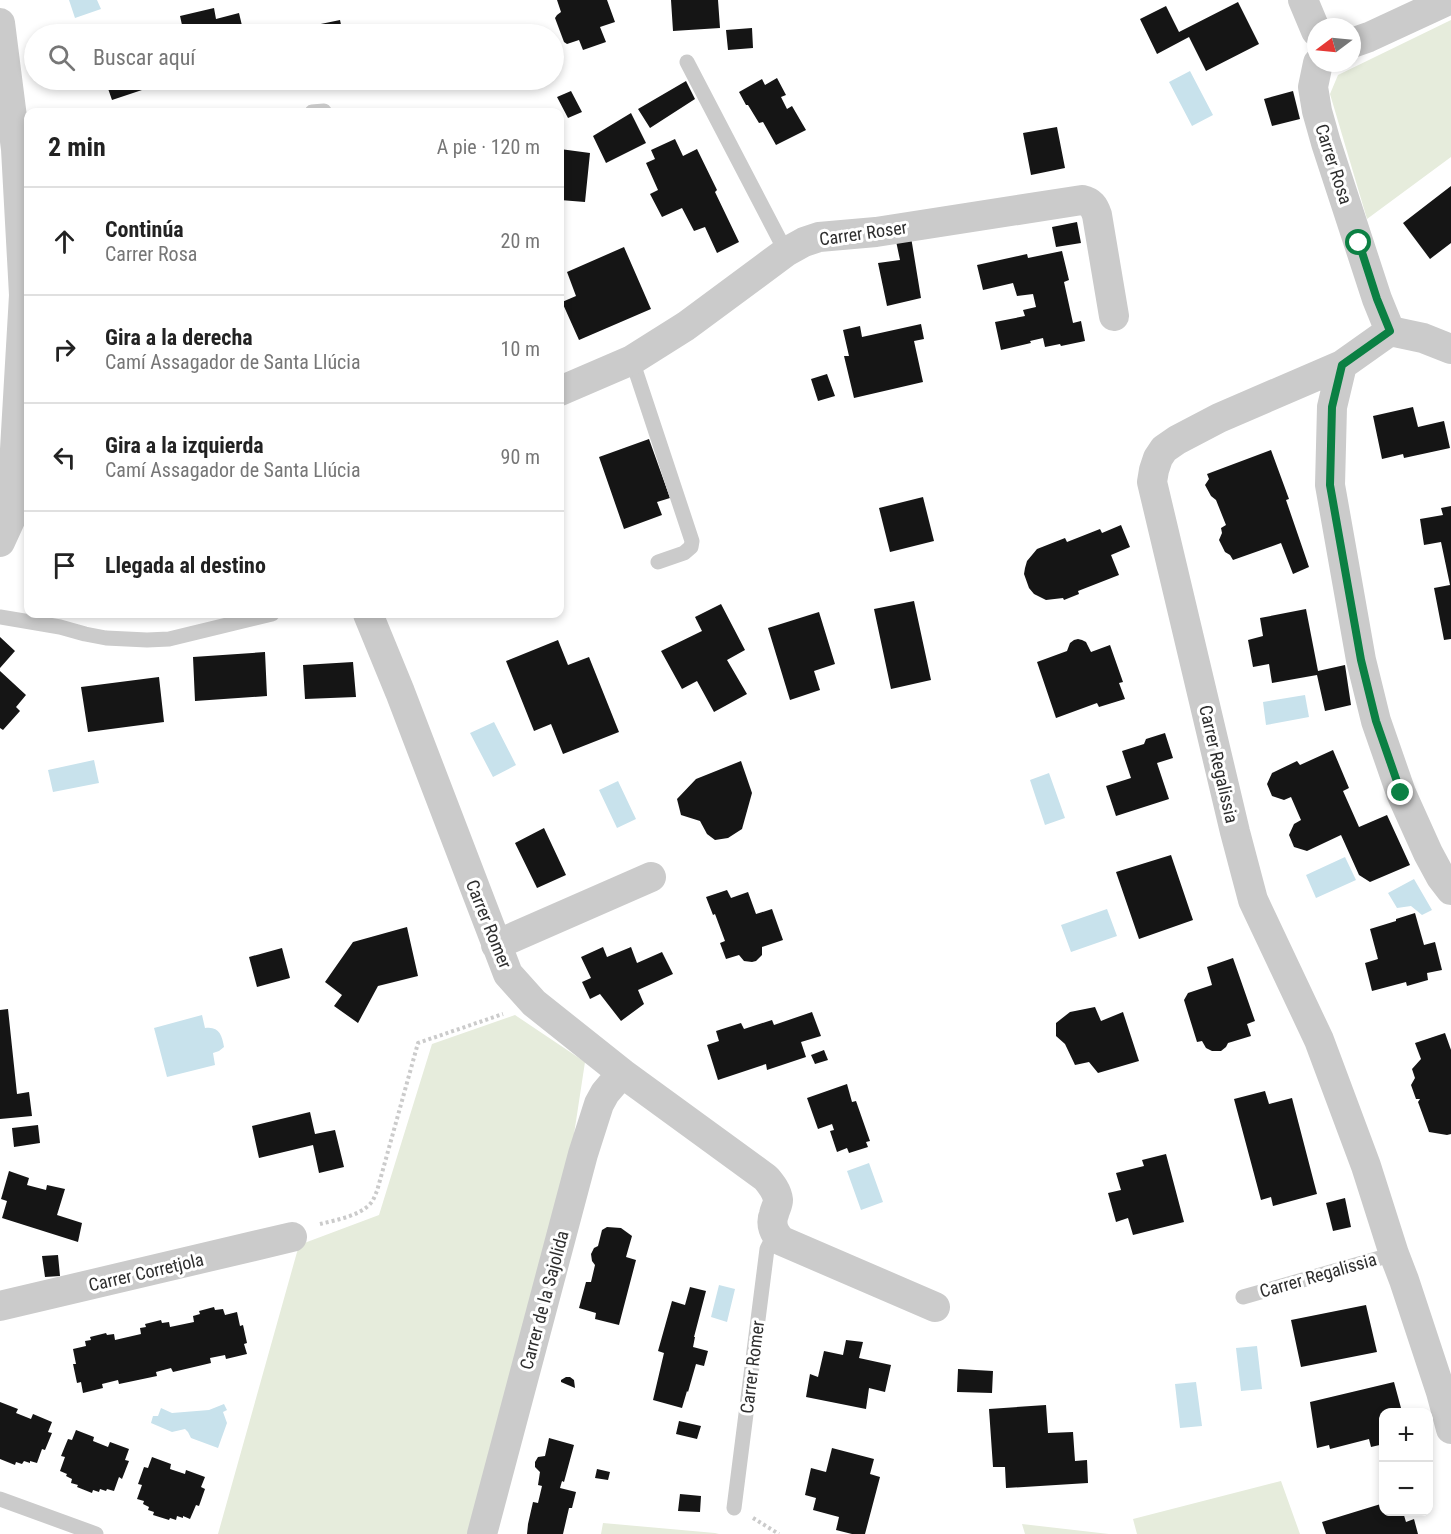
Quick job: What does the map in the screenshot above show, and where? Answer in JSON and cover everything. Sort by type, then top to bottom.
[{"type":"street","points":[[1303,0],[1311,18]]},
{"type":"street","points":[[1361,40],[1449,0]]},
{"type":"street","points":[[0,23],[22,148],[24,295],[10,366],[13,525]]},
{"type":"street","name":"Carrer Rosa","points":[[1316,72],[1313,87],[1323,132],[1377,299],[1390,331]]},
{"type":"street","name":"Carrer Roser","points":[[564,389],[632,360],[686,326],[786,252],[804,242],[819,237],[876,232],[1082,200],[1094,206],[1097,215],[1114,316]]},
{"type":"street","points":[[1390,331],[1424,338],[1451,349]]},
{"type":"street","name":"Carrer Regalissia","points":[[1390,331],[1342,365],[1219,418],[1177,440],[1164,449],[1158,459],[1152,482],[1253,900],[1319,1040],[1366,1166],[1441,1392],[1451,1429]]},
{"type":"street","points":[[1342,365],[1332,407],[1330,485],[1361,660],[1376,721],[1401,793],[1428,853],[1441,878],[1451,890]]},
{"type":"street","name":"Carrer Romer","points":[[370,618],[508,974],[534,1003],[622,1073],[766,1178],[774,1188],[778,1200],[772,1222],[774,1231]]},
{"type":"street","points":[[496,945],[651,877]]},
{"type":"street","name":"Carrer de la Sajolida","points":[[482,1534],[583,1154],[599,1104],[622,1073]]},
{"type":"street","points":[[774,1231],[782,1241],[935,1306]]},
{"type":"street","name":"Carrer Corretjola","points":[[0,1306],[292,1237]]},
{"type":"lane","points":[[687,62],[786,252]]},
{"type":"lane","points":[[632,360],[692,541],[691,547],[684,553],[658,562]]},
{"type":"lane","points":[[0,618],[60,627],[106,638],[147,640],[169,639],[256,618]]},
{"type":"lane","name":"Carrer Romer","points":[[734,1508],[767,1249],[777,1236],[774,1231]]},
{"type":"lane","name":"Carrer Regalissia","points":[[1243,1297],[1394,1254]]},
{"type":"lane","points":[[0,1499],[96,1534]]},
{"type":"path","points":[[292,1237],[320,1224],[349,1216],[373,1202],[417,1043],[534,1003]]},
{"type":"path","points":[[734,1508],[779,1534]]},
{"type":"green space","points":[[1451,20],[1451,157],[1367,219],[1330,94],[1338,75],[1344,72],[1361,72],[1361,64]]},
{"type":"green space","points":[[515,1015],[585,1062],[569,1167],[472,1534],[218,1534],[299,1245],[379,1215],[432,1044]]},
{"type":"green space","points":[[1281,1481],[1300,1534],[1137,1534],[1133,1519]]},
{"type":"green space","points":[[603,1523],[715,1533],[719,1534],[601,1534]]},
{"type":"green space","points":[[1022,1524],[1109,1534],[1025,1534]]},
{"type":"water","points":[[69,0],[97,0],[101,9],[75,18]]},
{"type":"water","points":[[1190,71],[1213,115],[1192,126],[1169,82]]},
{"type":"water","points":[[1305,695],[1309,717],[1266,725],[1263,702]]},
{"type":"water","points":[[494,722],[516,765],[493,777],[470,733]]},
{"type":"water","points":[[94,760],[99,783],[53,792],[48,770]]},
{"type":"water","points":[[1049,773],[1065,818],[1045,825],[1030,780]]},
{"type":"water","points":[[618,781],[636,819],[617,828],[599,790]]},
{"type":"water","points":[[1345,857],[1356,880],[1316,898],[1306,875]]},
{"type":"water","points":[[1414,879],[1432,910],[1422,915],[1411,906],[1397,908],[1388,893]]},
{"type":"water","points":[[1107,909],[1117,936],[1071,952],[1061,925]]},
{"type":"water","points":[[202,1015],[205,1028],[214,1028],[222,1039],[224,1047],[213,1053],[215,1065],[167,1077],[154,1028]]},
{"type":"water","points":[[869,1163],[883,1202],[861,1210],[847,1171]]},
{"type":"water","points":[[719,1285],[735,1289],[727,1322],[711,1317]]},
{"type":"water","points":[[1257,1346],[1262,1389],[1241,1391],[1236,1348]]},
{"type":"water","points":[[1196,1382],[1202,1426],[1180,1428],[1175,1384]]},
{"type":"water","points":[[224,1404],[227,1410],[223,1412],[227,1423],[218,1448],[191,1438],[185,1429],[172,1432],[151,1423],[153,1416],[158,1416],[161,1408],[172,1413],[209,1410]]},
{"type":"building","points":[[557,0],[607,0],[615,22],[600,27],[606,42],[583,50],[579,40],[567,44],[564,42],[564,24],[557,24],[555,18],[561,12]]},
{"type":"building","points":[[671,0],[718,0],[720,28],[673,31]]},
{"type":"building","points":[[1238,2],[1259,44],[1206,71],[1189,37],[1157,54],[1140,19],[1166,6],[1179,32]]},
{"type":"building","points":[[214,8],[216,19],[239,13],[242,24],[182,24],[180,16]]},
{"type":"building","points":[[340,20],[341,24],[321,24]]},
{"type":"building","points":[[752,28],[753,48],[728,50],[726,30]]},
{"type":"building","points":[[777,78],[786,95],[781,97],[787,109],[792,106],[806,130],[776,145],[763,122],[759,123],[739,92],[762,79],[765,85]]},
{"type":"building","points":[[686,81],[695,99],[650,128],[638,109]]},
{"type":"building","points":[[108,90],[142,90],[112,100]]},
{"type":"building","points":[[571,91],[582,112],[568,118],[557,97]]},
{"type":"building","points":[[1293,91],[1300,119],[1272,126],[1264,99]]},
{"type":"building","points":[[631,113],[646,143],[606,163],[593,136]]},
{"type":"building","points":[[1057,127],[1065,168],[1031,175],[1023,133]]},
{"type":"building","points":[[675,139],[683,156],[697,149],[739,242],[717,253],[705,227],[694,231],[682,208],[662,217],[650,194],[658,190],[646,163],[655,159],[651,150]]},
{"type":"building","points":[[564,150],[590,153],[585,202],[564,200]]},
{"type":"building","points":[[1451,186],[1451,243],[1430,259],[1403,223]]},
{"type":"building","points":[[1077,222],[1081,243],[1056,247],[1052,227]]},
{"type":"building","points":[[911,237],[921,298],[887,306],[878,263],[900,260],[896,241]]},
{"type":"building","points":[[624,247],[651,309],[579,340],[564,306],[564,301],[576,296],[567,272]]},
{"type":"building","points":[[1062,251],[1069,280],[1064,282],[1073,323],[1081,321],[1085,341],[1045,347],[1043,338],[1001,350],[995,322],[1025,316],[1023,310],[1036,307],[1033,294],[1017,296],[1013,283],[983,290],[977,265],[1027,254],[1028,258]]},
{"type":"building","points":[[921,324],[924,339],[914,341],[923,382],[854,398],[844,356],[849,356],[843,330],[860,326],[862,337]]},
{"type":"building","points":[[827,374],[835,396],[818,401],[811,379]]},
{"type":"building","points":[[1413,407],[1418,427],[1444,421],[1450,448],[1404,458],[1403,454],[1382,459],[1373,416]]},
{"type":"building","points":[[649,439],[670,498],[657,502],[662,515],[624,529],[599,457]]},
{"type":"building","points":[[1271,450],[1289,499],[1286,500],[1309,567],[1293,574],[1281,543],[1233,560],[1225,552],[1219,540],[1222,533],[1221,528],[1226,525],[1216,500],[1205,485],[1209,479],[1207,474]]},
{"type":"building","points":[[923,497],[934,541],[890,552],[879,508]]},
{"type":"building","points":[[1451,506],[1451,639],[1444,640],[1434,588],[1450,585],[1441,542],[1424,545],[1420,519],[1443,515],[1441,508]]},
{"type":"building","points":[[1121,525],[1130,547],[1111,555],[1119,575],[1078,591],[1079,594],[1064,600],[1063,598],[1046,600],[1034,594],[1029,588],[1024,574],[1025,568],[1027,561],[1037,549],[1065,538],[1067,542],[1100,529],[1102,533]]},
{"type":"building","points":[[914,601],[931,680],[891,689],[874,609]]},
{"type":"building","points":[[721,604],[745,650],[727,660],[747,694],[714,712],[697,681],[682,689],[661,651],[702,631],[695,617]]},
{"type":"building","points":[[1306,609],[1318,671],[1345,665],[1351,705],[1325,711],[1317,675],[1272,683],[1269,664],[1253,667],[1248,640],[1263,636],[1260,618]]},
{"type":"building","points":[[819,612],[835,664],[814,671],[820,690],[790,700],[768,628]]},
{"type":"building","points":[[0,637],[15,651],[0,668]]},
{"type":"building","points":[[1078,639],[1086,642],[1091,652],[1110,645],[1123,682],[1119,683],[1125,699],[1099,707],[1097,703],[1056,718],[1037,662],[1067,651],[1070,643]]},
{"type":"building","points":[[558,640],[568,665],[589,657],[619,732],[563,754],[551,724],[534,731],[506,661]]},
{"type":"building","points":[[265,652],[267,696],[195,701],[193,657]]},
{"type":"building","points":[[353,662],[356,697],[305,699],[303,665]]},
{"type":"building","points":[[0,671],[26,695],[16,707],[20,711],[3,730],[0,728]]},
{"type":"building","points":[[159,677],[164,722],[88,732],[81,687]]},
{"type":"building","points":[[1165,733],[1173,758],[1157,763],[1169,799],[1116,816],[1106,786],[1131,778],[1122,751],[1144,744],[1146,739]]},
{"type":"building","points":[[1333,750],[1349,788],[1343,791],[1359,827],[1387,815],[1410,865],[1370,882],[1359,875],[1341,835],[1307,851],[1294,847],[1289,835],[1294,824],[1301,820],[1291,797],[1284,800],[1272,796],[1267,784],[1272,773],[1297,761],[1300,765]]},
{"type":"building","points":[[741,761],[752,793],[742,829],[728,838],[715,840],[707,834],[700,821],[681,815],[677,799],[696,779]]},
{"type":"building","points":[[544,828],[566,875],[537,888],[515,843]]},
{"type":"building","points":[[1171,855],[1193,920],[1139,939],[1116,872]]},
{"type":"building","points":[[727,890],[731,898],[748,892],[756,914],[772,909],[783,940],[762,947],[762,955],[756,961],[744,961],[739,955],[726,959],[720,943],[725,941],[706,897]]},
{"type":"building","points":[[1415,913],[1424,945],[1435,942],[1442,970],[1427,973],[1428,980],[1407,986],[1406,982],[1372,991],[1365,963],[1378,959],[1370,929]]},
{"type":"building","points":[[407,927],[418,976],[378,986],[358,1023],[334,1006],[342,995],[325,982],[353,942]]},
{"type":"building","points":[[603,947],[607,957],[631,947],[637,963],[662,952],[673,974],[638,990],[644,1004],[621,1021],[600,994],[590,999],[582,982],[591,978],[581,957]]},
{"type":"building","points":[[282,948],[290,978],[257,987],[249,957]]},
{"type":"building","points":[[1233,958],[1255,1021],[1247,1024],[1251,1036],[1228,1043],[1221,1051],[1212,1051],[1206,1048],[1202,1041],[1197,1042],[1184,1000],[1188,993],[1212,985],[1207,967]]},
{"type":"building","points":[[1095,1007],[1101,1021],[1123,1012],[1139,1061],[1098,1073],[1089,1062],[1075,1065],[1065,1044],[1056,1036],[1056,1023],[1070,1012]]},
{"type":"building","points":[[8,1009],[17,1094],[29,1092],[32,1116],[0,1119],[0,1010]]},
{"type":"building","points":[[812,1012],[821,1036],[801,1042],[806,1057],[767,1070],[766,1064],[718,1080],[707,1045],[719,1041],[716,1031],[741,1023],[744,1029],[772,1020],[774,1025]]},
{"type":"building","points":[[1445,1033],[1451,1050],[1451,1134],[1447,1135],[1429,1132],[1418,1102],[1420,1099],[1416,1099],[1411,1085],[1415,1078],[1412,1069],[1421,1059],[1415,1043]]},
{"type":"building","points":[[824,1050],[828,1060],[815,1064],[811,1055]]},
{"type":"building","points":[[847,1084],[852,1102],[856,1101],[870,1141],[866,1142],[868,1147],[849,1153],[847,1148],[837,1152],[830,1131],[834,1130],[832,1124],[818,1129],[807,1098]]},
{"type":"building","points":[[1265,1091],[1269,1104],[1292,1098],[1317,1194],[1273,1206],[1271,1197],[1261,1200],[1234,1099]]},
{"type":"building","points":[[310,1112],[315,1134],[335,1130],[344,1167],[319,1173],[313,1145],[259,1158],[252,1126]]},
{"type":"building","points":[[38,1125],[40,1143],[14,1147],[12,1128]]},
{"type":"building","points":[[1166,1154],[1184,1222],[1133,1235],[1128,1218],[1116,1222],[1108,1193],[1121,1190],[1116,1173],[1144,1166],[1142,1160]]},
{"type":"building","points":[[9,1171],[29,1178],[27,1185],[46,1190],[47,1185],[65,1189],[57,1215],[82,1223],[78,1242],[2,1218],[7,1201],[1,1199]]},
{"type":"building","points":[[1345,1198],[1351,1227],[1333,1231],[1326,1203]]},
{"type":"building","points":[[607,1227],[621,1228],[632,1236],[626,1257],[636,1260],[619,1325],[595,1319],[596,1313],[579,1308],[586,1282],[591,1282],[595,1265],[591,1254],[598,1246],[602,1230]]},
{"type":"building","points":[[58,1255],[60,1276],[45,1277],[42,1256]]},
{"type":"building","points":[[690,1287],[706,1291],[693,1347],[708,1351],[704,1366],[696,1364],[682,1408],[653,1400],[664,1353],[658,1351],[672,1301],[685,1305]]},
{"type":"building","points":[[1366,1305],[1377,1352],[1301,1367],[1291,1320]]},
{"type":"building","points":[[214,1307],[215,1310],[223,1309],[225,1315],[237,1312],[240,1326],[243,1325],[247,1354],[226,1359],[225,1355],[210,1358],[211,1363],[173,1372],[171,1368],[156,1372],[157,1376],[119,1384],[118,1380],[102,1384],[103,1388],[83,1393],[81,1382],[77,1383],[73,1349],[86,1346],[85,1341],[91,1340],[90,1337],[106,1333],[107,1335],[114,1334],[115,1340],[141,1334],[140,1328],[146,1327],[145,1324],[161,1320],[162,1323],[169,1322],[170,1327],[194,1322],[193,1316],[200,1314],[199,1311]]},
{"type":"building","points":[[846,1340],[863,1342],[859,1358],[891,1365],[885,1392],[869,1388],[866,1409],[806,1397],[810,1374],[818,1377],[824,1351],[843,1355]]},
{"type":"building","points":[[958,1369],[993,1371],[992,1393],[957,1392]]},
{"type":"building","points":[[566,1377],[574,1380],[575,1388],[561,1382]]},
{"type":"building","points":[[1394,1382],[1401,1408],[1379,1408],[1379,1445],[1371,1447],[1369,1439],[1330,1449],[1329,1445],[1317,1448],[1310,1402]]},
{"type":"building","points":[[0,1402],[18,1409],[16,1413],[31,1419],[33,1414],[52,1422],[48,1432],[52,1433],[37,1463],[24,1461],[22,1464],[16,1462],[15,1465],[0,1459]]},
{"type":"building","points":[[1046,1405],[1048,1433],[1073,1432],[1075,1461],[1087,1460],[1088,1483],[1006,1488],[1005,1467],[993,1467],[989,1409]]},
{"type":"building","points":[[679,1421],[701,1426],[697,1439],[676,1434]]},
{"type":"building","points":[[76,1430],[94,1437],[93,1441],[108,1447],[110,1442],[129,1449],[125,1460],[129,1461],[114,1491],[100,1489],[99,1492],[93,1490],[92,1493],[71,1483],[72,1479],[60,1471],[65,1457],[61,1456],[68,1439],[72,1440]]},
{"type":"building","points":[[549,1438],[574,1445],[564,1482],[562,1481],[560,1488],[576,1492],[572,1508],[569,1508],[563,1534],[527,1534],[533,1502],[538,1503],[542,1486],[538,1485],[540,1472],[535,1467],[535,1462],[538,1457],[545,1456]]},
{"type":"building","points":[[832,1448],[874,1459],[870,1474],[880,1477],[865,1534],[836,1530],[839,1517],[813,1510],[816,1498],[805,1495],[811,1468],[826,1472]]},
{"type":"building","points":[[152,1457],[171,1464],[170,1469],[185,1474],[186,1470],[205,1477],[201,1487],[205,1489],[199,1506],[196,1505],[190,1519],[177,1516],[176,1520],[170,1518],[169,1520],[153,1515],[154,1512],[148,1510],[149,1507],[143,1504],[144,1501],[137,1499],[142,1485],[138,1484],[144,1467],[148,1468]]},
{"type":"building","points":[[597,1469],[610,1472],[608,1480],[595,1478]]},
{"type":"building","points":[[680,1494],[701,1496],[700,1512],[678,1511]]},
{"type":"building","points":[[1379,1505],[1379,1516],[1404,1516],[1406,1522],[1414,1519],[1418,1534],[1326,1534],[1322,1522]]},
{"type":"route","points":[[1359,243],[1390,331],[1342,365],[1332,407],[1330,485],[1361,660],[1376,721],[1401,793]]}]
